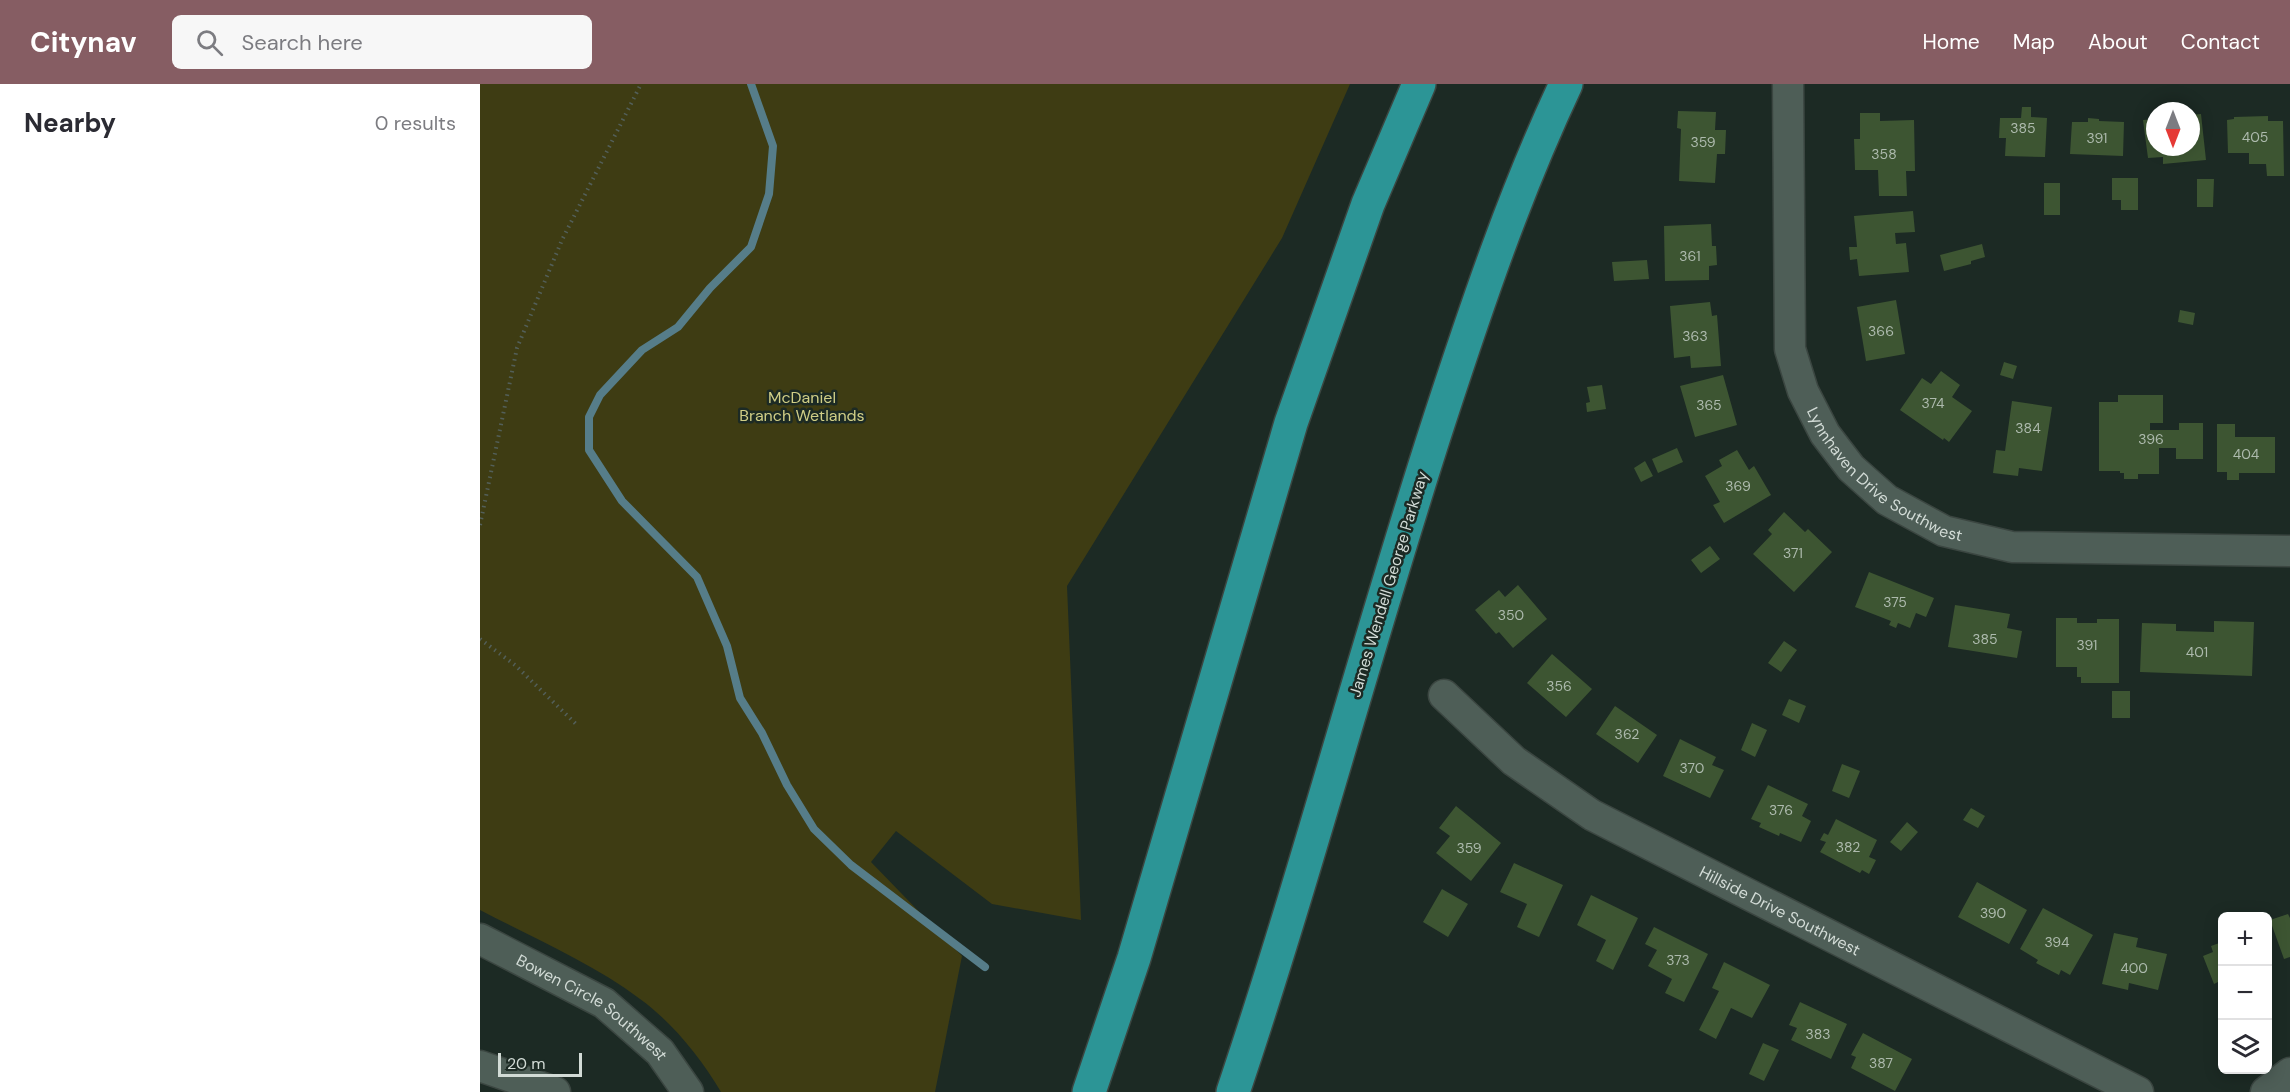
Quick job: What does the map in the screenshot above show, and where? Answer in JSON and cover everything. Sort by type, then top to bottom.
[{"type":"highway","points":[[1089,1092],[1137,946],[1291,423],[1364,215],[1419,84]]},
{"type":"highway","name":"James Wendell George Parkway","points":[[1233,1092],[1282,942],[1411,507],[1454,373],[1518,193],[1566,84]]},
{"type":"street","name":"Lynnhaven Drive Southwest","points":[[1788,84],[1790,349],[1803,391],[1825,434],[1851,468],[1887,500],[1944,531],[2012,547],[2290,551]]},
{"type":"street","name":"Hillside Drive Southwest","points":[[1444,695],[1514,761],[1592,815],[2138,1092]]},
{"type":"street","name":"Bowen Circle Southwest","points":[[480,939],[604,1003],[660,1052],[688,1092]]},
{"type":"street","points":[[480,1066],[555,1092]]},
{"type":"street","points":[[2266,1092],[2290,1073]]},
{"type":"path","points":[[480,525],[517,348],[562,240],[641,84]]},
{"type":"path","points":[[480,639],[515,665],[576,724]]},
{"type":"green space","name":"McDaniel Branch Wetlands","points":[[480,84],[1350,84],[1282,238],[1067,586],[1081,920],[992,904],[896,831],[871,862],[962,956],[935,1092],[721,1092],[685,1041],[652,1008],[622,986],[582,962],[480,910]]},
{"type":"building","points":[[2022,107],[2031,107],[2031,117],[2047,118],[2045,157],[2005,156],[2006,138],[1999,138],[2000,118],[2021,118]]},
{"type":"building","points":[[1678,111],[1716,112],[1715,130],[1726,130],[1725,154],[1717,154],[1715,183],[1679,181],[1681,129],[1677,128]]},
{"type":"building","points":[[1860,113],[1880,113],[1880,121],[1914,120],[1915,171],[1906,171],[1907,196],[1879,196],[1878,170],[1855,170],[1854,139],[1860,139]]},
{"type":"building","points":[[2200,114],[2206,160],[2163,164],[2163,157],[2148,158],[2148,156],[2200,156]]},
{"type":"building","points":[[2268,116],[2268,121],[2283,121],[2284,176],[2267,176],[2266,164],[2249,164],[2249,153],[2228,153],[2227,120],[2234,119],[2234,117]]},
{"type":"building","points":[[2088,118],[2124,122],[2123,156],[2070,154],[2072,122],[2088,122]]},
{"type":"building","points":[[2143,120],[2146,120],[2146,143]]},
{"type":"building","points":[[2112,178],[2138,178],[2138,210],[2121,210],[2121,200],[2112,200]]},
{"type":"building","points":[[2197,179],[2214,179],[2213,207],[2197,207]]},
{"type":"building","points":[[2044,183],[2060,183],[2060,215],[2044,215]]},
{"type":"building","points":[[1913,211],[1915,232],[1895,233],[1896,244],[1906,243],[1909,272],[1859,276],[1857,259],[1850,260],[1849,247],[1857,247],[1854,216]]},
{"type":"building","points":[[1711,224],[1712,246],[1716,246],[1717,265],[1709,266],[1709,280],[1665,281],[1664,226]]},
{"type":"building","points":[[1982,244],[1985,257],[1971,261],[1971,264],[1944,271],[1940,255]]},
{"type":"building","points":[[1647,260],[1649,279],[1614,281],[1612,262]]},
{"type":"building","points":[[1896,300],[1905,354],[1866,361],[1857,307]]},
{"type":"building","points":[[1710,302],[1712,316],[1717,315],[1721,366],[1691,368],[1690,356],[1674,358],[1670,306]]},
{"type":"building","points":[[2180,310],[2195,313],[2193,325],[2178,322]]},
{"type":"building","points":[[2004,362],[2017,366],[2013,379],[2000,375]]},
{"type":"building","points":[[1941,371],[1960,385],[1952,397],[1972,411],[1949,442],[1900,410],[1922,378],[1931,384]]},
{"type":"building","points":[[1723,375],[1737,425],[1695,437],[1680,386]]},
{"type":"building","points":[[1602,385],[1606,409],[1587,412],[1586,403],[1590,402],[1587,387]]},
{"type":"building","points":[[2118,395],[2163,395],[2163,423],[2150,423],[2150,430],[2179,430],[2179,423],[2203,423],[2203,459],[2176,459],[2176,448],[2159,448],[2159,474],[2138,474],[2138,479],[2124,479],[2124,473],[2120,471],[2099,471],[2099,402],[2118,402]]},
{"type":"building","points":[[2012,401],[2052,407],[2042,471],[2019,468],[2018,476],[1993,473],[1996,450],[2005,451]]},
{"type":"building","points":[[2217,424],[2235,424],[2235,437],[2275,437],[2275,473],[2239,473],[2239,480],[2227,480],[2227,472],[2217,472]]},
{"type":"building","points":[[1677,448],[1683,462],[1658,473],[1652,459]]},
{"type":"building","points":[[1737,450],[1749,470],[1754,466],[1771,495],[1724,523],[1713,505],[1720,502],[1705,476],[1722,466],[1719,460]]},
{"type":"building","points":[[1645,461],[1653,476],[1641,482],[1634,468]]},
{"type":"building","points":[[1784,512],[1805,532],[1808,529],[1832,552],[1794,592],[1753,554],[1772,534],[1768,530]]},
{"type":"building","points":[[1710,546],[1720,559],[1701,573],[1691,560]]},
{"type":"building","points":[[1869,572],[1934,598],[1926,617],[1916,613],[1910,628],[1898,623],[1896,628],[1889,625],[1891,621],[1855,607]]},
{"type":"building","points":[[1518,585],[1547,619],[1513,648],[1499,632],[1496,634],[1475,610],[1499,590],[1505,597]]},
{"type":"building","points":[[1955,605],[2010,614],[2007,628],[2022,631],[2017,658],[1948,647]]},
{"type":"building","points":[[2056,618],[2077,618],[2077,623],[2097,623],[2097,619],[2119,619],[2119,683],[2081,683],[2081,677],[2077,677],[2077,667],[2056,667]]},
{"type":"building","points":[[2214,621],[2254,622],[2252,676],[2140,672],[2142,623],[2176,624],[2176,631],[2214,632]]},
{"type":"building","points":[[1784,641],[1797,650],[1781,672],[1768,663]]},
{"type":"building","points":[[1552,654],[1592,689],[1566,717],[1527,683]]},
{"type":"building","points":[[2112,691],[2130,691],[2130,718],[2112,718]]},
{"type":"building","points":[[1789,699],[1806,706],[1799,723],[1782,715]]},
{"type":"building","points":[[1615,706],[1657,735],[1638,763],[1596,734]]},
{"type":"building","points":[[1752,723],[1767,730],[1755,757],[1741,750]]},
{"type":"building","points":[[1680,739],[1716,757],[1712,765],[1724,770],[1710,798],[1663,776]]},
{"type":"building","points":[[1842,764],[1860,771],[1849,798],[1832,791]]},
{"type":"building","points":[[1768,785],[1808,804],[1802,816],[1811,821],[1801,842],[1759,827],[1761,823],[1751,819]]},
{"type":"building","points":[[1456,806],[1501,843],[1471,881],[1436,853],[1450,836],[1439,828]]},
{"type":"building","points":[[1971,808],[1985,816],[1978,828],[1963,820]]},
{"type":"building","points":[[1836,819],[1877,840],[1869,857],[1876,860],[1869,874],[1862,870],[1860,873],[1820,852],[1826,842],[1820,840],[1824,833],[1828,835]]},
{"type":"building","points":[[1907,822],[1918,832],[1901,851],[1890,842]]},
{"type":"building","points":[[1514,863],[1563,885],[1539,937],[1517,927],[1527,904],[1500,892]]},
{"type":"building","points":[[1977,882],[2027,910],[2009,944],[1958,917]]},
{"type":"building","points":[[1442,889],[1468,904],[1448,937],[1423,922]]},
{"type":"building","points":[[1591,895],[1638,918],[1613,970],[1596,961],[1606,940],[1577,925]]},
{"type":"building","points":[[2043,908],[2093,935],[2070,975],[2061,970],[2059,975],[2036,963],[2038,960],[2020,949]]},
{"type":"building","points":[[2288,914],[2290,918],[2290,957],[2284,959],[2272,926],[2272,919]]},
{"type":"building","points":[[1654,927],[1708,954],[1684,1002],[1665,993],[1672,979],[1648,966],[1657,950],[1645,944]]},
{"type":"building","points":[[2114,933],[2138,938],[2136,947],[2167,954],[2158,990],[2129,983],[2128,990],[2102,984]]},
{"type":"building","points":[[2218,943],[2218,982],[2214,984],[2203,956],[2213,952],[2211,946]]},
{"type":"building","points":[[1724,962],[1770,985],[1752,1018],[1731,1008],[1716,1039],[1699,1030],[1719,991],[1712,988]]},
{"type":"building","points":[[1800,1002],[1847,1024],[1831,1059],[1791,1040],[1797,1028],[1789,1025]]},
{"type":"building","points":[[1863,1033],[1912,1059],[1895,1091],[1851,1068],[1856,1057],[1851,1055]]},
{"type":"building","points":[[1763,1043],[1779,1050],[1764,1081],[1749,1074]]},
{"type":"waterway","points":[[751,84],[773,146],[769,194],[751,247],[710,288],[678,327],[642,350],[600,395],[589,417],[589,450],[622,501],[697,577],[727,646],[740,698],[762,733],[787,785],[814,829],[851,865],[985,967]]}]
